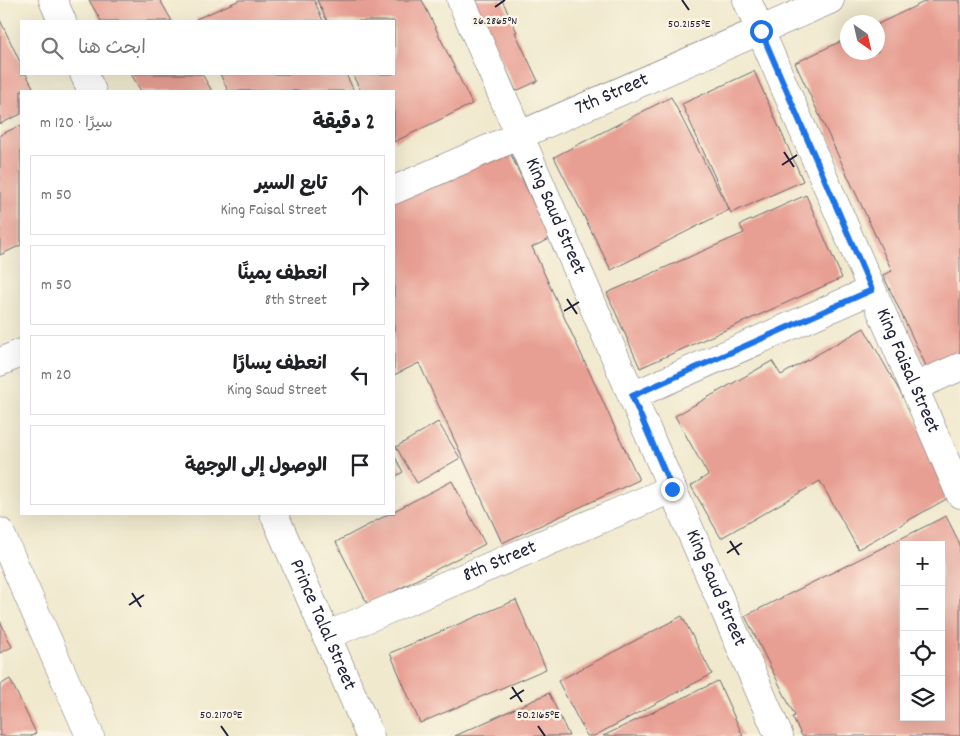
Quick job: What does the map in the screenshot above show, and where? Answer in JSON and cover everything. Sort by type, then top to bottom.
[{"type":"street","points":[[52,0],[62,20]]},
{"type":"street","name":"King Saud Street","points":[[461,0],[779,736]]},
{"type":"street","name":"King Faisal Street","points":[[748,0],[960,494]]},
{"type":"street","name":"7th Street","points":[[395,190],[830,0]]},
{"type":"street","points":[[84,75],[92,90]]},
{"type":"street","points":[[632,396],[872,290]]},
{"type":"street","points":[[0,362],[20,353]]},
{"type":"street","points":[[914,388],[960,367]]},
{"type":"street","name":"8th Street","points":[[326,636],[672,489]]},
{"type":"street","name":"Prince Talal Street","points":[[274,515],[370,736]]},
{"type":"street","points":[[0,532],[90,736]]},
{"type":"building","points":[[89,0],[160,0],[171,20],[100,20]]},
{"type":"building","points":[[240,0],[314,0],[323,20],[196,20]]},
{"type":"building","points":[[317,0],[422,0],[472,104],[395,142],[395,90],[360,90],[353,75],[395,75],[395,20],[327,20]]},
{"type":"building","points":[[474,0],[502,0],[538,81],[516,91]]},
{"type":"building","points":[[928,0],[960,0],[960,355],[928,370],[883,275],[892,271],[795,63],[840,42],[840,60],[885,60],[885,21]]},
{"type":"building","points":[[0,20],[20,62],[20,75],[27,75],[34,90],[20,90],[20,114],[0,124]]},
{"type":"building","points":[[754,71],[803,181],[731,213],[682,104]]},
{"type":"building","points":[[132,75],[203,75],[211,90],[140,90]]},
{"type":"building","points":[[220,75],[346,75],[354,90],[228,90]]},
{"type":"building","points":[[671,97],[729,210],[611,270],[554,157]]},
{"type":"building","points":[[20,125],[20,245],[0,255],[0,135]]},
{"type":"building","points":[[506,144],[550,239],[532,247],[639,480],[502,543],[419,363],[395,375],[395,196]]},
{"type":"building","points":[[806,195],[842,278],[640,368],[607,293],[744,233],[740,225]]},
{"type":"building","points":[[864,328],[957,493],[858,549],[820,481],[721,538],[691,486],[708,475],[675,416],[772,361],[781,375]]},
{"type":"building","points":[[438,422],[460,458],[417,483],[396,447]]},
{"type":"building","points":[[395,457],[403,472],[395,476]]},
{"type":"building","points":[[452,481],[485,544],[368,605],[336,542],[387,515],[395,515],[395,510]]},
{"type":"building","points":[[946,516],[960,544],[960,736],[802,736],[792,717],[795,716],[745,616]]},
{"type":"building","points":[[516,600],[546,669],[420,723],[390,653]]},
{"type":"building","points":[[682,616],[712,674],[594,736],[587,736],[558,681]]},
{"type":"building","points":[[0,621],[12,647],[0,653]]},
{"type":"building","points":[[10,679],[36,733],[31,736],[0,736],[0,685]]},
{"type":"building","points":[[718,681],[743,736],[603,736]]},
{"type":"building","points":[[549,693],[569,736],[455,736]]},
{"type":"route","points":[[672,489],[632,396],[872,290],[761,31]]}]
